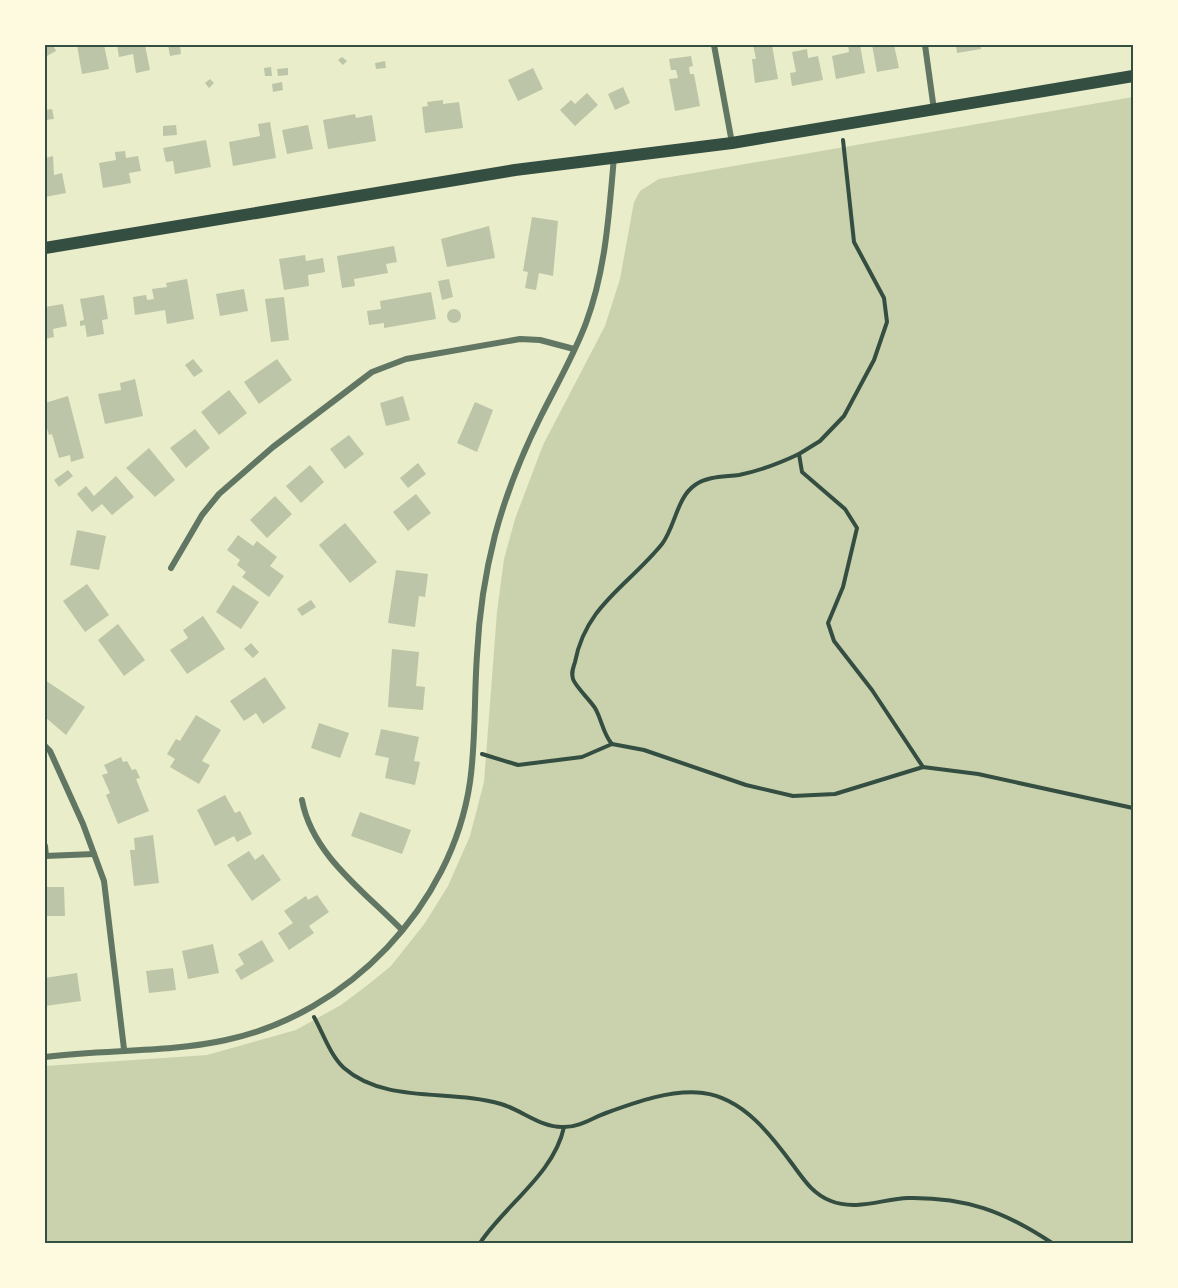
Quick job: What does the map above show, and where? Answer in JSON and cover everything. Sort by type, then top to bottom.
[{"type":"main road","points":[[45,248],[515,170],[732,143],[935,111],[1133,76]]},
{"type":"street","points":[[714,45],[732,143]]},
{"type":"street","points":[[925,45],[935,111]]},
{"type":"street","points":[[45,1057],[124,1049],[192,1046],[266,1029],[310,1008],[358,975],[402,930],[434,884],[465,809],[473,753],[477,651],[494,540],[522,458],[574,350],[594,299],[605,254],[614,156]]},
{"type":"street","points":[[171,568],[202,515],[219,494],[273,447],[372,372],[406,359],[520,339],[540,340],[574,350]]},
{"type":"street","points":[[45,746],[51,753],[94,854],[107,893],[124,1049]]},
{"type":"street","points":[[302,800],[310,828],[326,853],[402,930]]},
{"type":"street","points":[[45,846],[46,856],[94,854]]},
{"type":"path","points":[[612,744],[586,693],[573,678],[572,670],[577,646],[589,622],[600,606],[623,587],[670,534],[681,504],[694,485],[719,476],[739,475],[781,462],[820,441],[844,416],[874,360],[887,321],[884,298],[854,242],[848,173],[840,125]]},
{"type":"path","points":[[799,454],[802,472],[845,510],[857,528],[843,587],[828,623],[834,641],[872,690],[923,767]]},
{"type":"path","points":[[473,753],[494,756],[518,765],[582,757],[612,744],[644,750],[746,785],[793,796],[835,794],[923,767],[978,774],[1133,808]]},
{"type":"path","points":[[310,1008],[338,1061],[368,1083],[409,1092],[454,1095],[502,1104],[547,1125],[564,1127],[580,1125],[604,1113],[666,1095],[704,1093],[742,1108],[765,1130],[813,1191],[832,1202],[859,1205],[906,1198],[972,1203],[1008,1218],[1052,1243]]},
{"type":"path","points":[[480,1243],[490,1228],[504,1216],[552,1157],[561,1142],[564,1127]]},
{"type":"green space","points":[[1133,97],[1133,1243],[45,1243],[45,1066],[207,1055],[296,1030],[341,1005],[391,966],[425,923],[448,886],[470,836],[484,782],[497,612],[504,559],[515,519],[543,445],[605,326],[620,279],[634,202],[640,191],[659,179]]},
{"type":"building","points":[[45,45],[53,45],[56,51],[45,57]]},
{"type":"building","points":[[77,45],[104,45],[109,69],[82,74]]},
{"type":"building","points":[[117,45],[145,45],[150,70],[136,73],[133,54],[119,57]]},
{"type":"building","points":[[168,45],[180,45],[181,54],[170,56]]},
{"type":"building","points":[[753,45],[772,45],[778,79],[755,83],[752,59],[756,59]]},
{"type":"building","points":[[848,45],[860,45],[865,73],[836,79],[832,56],[849,52]]},
{"type":"building","points":[[872,45],[894,45],[899,68],[877,72]]},
{"type":"building","points":[[956,45],[980,45],[981,49],[957,53]]},
{"type":"building","points":[[807,49],[808,58],[818,56],[823,80],[792,86],[790,73],[796,72],[792,52]]},
{"type":"building","points":[[691,56],[693,66],[689,67],[690,74],[694,74],[700,106],[675,111],[669,79],[678,78],[676,70],[671,70],[669,59]]},
{"type":"building","points":[[342,57],[347,61],[343,65],[338,60]]},
{"type":"building","points":[[385,61],[386,68],[376,69],[375,63]]},
{"type":"building","points":[[271,67],[272,76],[265,76],[264,68]]},
{"type":"building","points":[[288,68],[288,75],[278,76],[277,69]]},
{"type":"building","points":[[533,68],[543,89],[518,101],[508,80]]},
{"type":"building","points":[[210,79],[214,83],[209,88],[205,83]]},
{"type":"building","points":[[282,82],[283,90],[273,92],[272,84]]},
{"type":"building","points":[[623,87],[630,103],[615,110],[608,94]]},
{"type":"building","points":[[587,93],[598,105],[575,126],[560,110],[571,100],[575,104]]},
{"type":"building","points":[[443,100],[443,104],[459,102],[463,128],[425,133],[422,107],[428,106],[427,102]]},
{"type":"building","points":[[52,109],[54,119],[45,120],[45,110]]},
{"type":"building","points":[[355,114],[356,118],[372,115],[376,141],[328,149],[323,120]]},
{"type":"building","points":[[270,122],[276,158],[233,166],[229,142],[260,136],[258,124]]},
{"type":"building","points":[[176,125],[177,135],[163,136],[163,126]]},
{"type":"building","points":[[308,125],[313,149],[287,154],[282,130]]},
{"type":"building","points":[[206,140],[211,167],[175,174],[173,161],[166,162],[163,148]]},
{"type":"building","points":[[125,151],[126,158],[138,156],[141,171],[129,173],[131,183],[103,188],[99,163],[116,160],[115,152]]},
{"type":"building","points":[[53,156],[54,175],[62,173],[66,193],[45,197],[45,158]]},
{"type":"building","points":[[532,217],[558,221],[553,276],[539,273],[536,290],[525,288],[528,272],[523,271]]},
{"type":"building","points":[[489,226],[495,258],[447,267],[441,239]]},
{"type":"building","points":[[394,246],[397,262],[386,264],[388,273],[354,279],[355,286],[342,288],[337,256]]},
{"type":"building","points":[[305,255],[306,261],[323,258],[325,272],[308,275],[309,286],[284,290],[279,259]]},
{"type":"building","points":[[187,279],[194,319],[167,324],[165,310],[135,315],[133,297],[146,295],[147,300],[154,299],[152,289],[167,287],[166,283]]},
{"type":"building","points":[[449,279],[453,297],[442,300],[438,281]]},
{"type":"building","points":[[244,289],[248,311],[220,316],[216,294]]},
{"type":"building","points":[[431,292],[436,319],[384,328],[384,323],[369,325],[367,311],[381,309],[380,301]]},
{"type":"building","points":[[104,295],[108,319],[102,320],[104,334],[87,337],[85,325],[80,326],[80,321],[84,320],[80,299]]},
{"type":"building","points":[[284,297],[289,340],[271,342],[265,299]]},
{"type":"building","points":[[63,304],[67,326],[53,329],[54,337],[45,339],[45,307]]},
{"type":"building","points":[[451,309],[457,309],[461,316],[457,323],[451,323],[447,319],[447,313]]},
{"type":"building","points":[[193,359],[203,371],[194,377],[185,365]]},
{"type":"building","points":[[277,359],[292,380],[259,404],[244,382]]},
{"type":"building","points":[[135,379],[143,416],[105,424],[98,394],[121,390],[120,383]]},
{"type":"building","points":[[229,390],[247,413],[219,435],[201,412]]},
{"type":"building","points":[[68,396],[84,458],[71,462],[70,455],[59,458],[52,434],[49,435],[45,422],[45,403]]},
{"type":"building","points":[[403,396],[410,420],[386,426],[380,403]]},
{"type":"building","points":[[475,402],[493,410],[477,452],[457,443]]},
{"type":"building","points":[[195,429],[210,448],[186,468],[170,448]]},
{"type":"building","points":[[349,435],[364,454],[345,469],[330,449]]},
{"type":"building","points":[[149,448],[175,480],[155,497],[126,468]]},
{"type":"building","points":[[418,463],[426,474],[408,488],[400,478]]},
{"type":"building","points":[[310,465],[324,482],[301,503],[286,486]]},
{"type":"building","points":[[68,470],[73,476],[59,487],[54,480]]},
{"type":"building","points":[[116,476],[134,497],[112,515],[102,504],[92,512],[77,494],[86,486],[94,496]]},
{"type":"building","points":[[416,494],[431,513],[408,531],[393,512]]},
{"type":"building","points":[[275,496],[292,514],[267,538],[250,520]]},
{"type":"building","points":[[345,523],[377,562],[350,583],[319,545]]},
{"type":"building","points":[[77,530],[106,536],[99,570],[70,565]]},
{"type":"building","points":[[238,535],[253,546],[257,541],[277,557],[270,566],[284,576],[269,597],[242,577],[246,572],[237,565],[240,560],[227,550]]},
{"type":"building","points":[[396,570],[428,574],[425,597],[419,596],[415,627],[388,623]]},
{"type":"building","points":[[87,584],[109,615],[85,632],[63,601]]},
{"type":"building","points":[[233,585],[259,602],[241,629],[216,612]]},
{"type":"building","points":[[311,600],[316,607],[302,616],[297,609]]},
{"type":"building","points":[[203,616],[225,649],[187,674],[170,650],[188,638],[183,630]]},
{"type":"building","points":[[118,624],[145,660],[124,676],[98,640]]},
{"type":"building","points":[[251,643],[259,652],[253,658],[244,649]]},
{"type":"building","points":[[392,649],[419,652],[416,686],[425,687],[423,710],[388,707]]},
{"type":"building","points":[[265,677],[286,708],[263,724],[256,713],[244,721],[230,701]]},
{"type":"building","points":[[45,680],[85,707],[66,735],[45,717]]},
{"type":"building","points":[[196,715],[221,730],[202,761],[210,765],[199,784],[170,767],[175,759],[167,754],[176,739],[180,741]]},
{"type":"building","points":[[319,723],[349,733],[340,758],[311,748]]},
{"type":"building","points":[[381,729],[419,737],[414,761],[420,762],[415,785],[385,778],[389,758],[375,755]]},
{"type":"building","points":[[121,757],[123,762],[127,761],[132,770],[136,769],[140,778],[136,779],[149,811],[118,824],[106,795],[110,793],[102,775],[108,773],[104,765]]},
{"type":"building","points":[[225,795],[235,813],[240,811],[252,834],[237,842],[234,836],[215,846],[197,810]]},
{"type":"building","points":[[360,812],[411,830],[402,854],[351,836]]},
{"type":"building","points":[[153,835],[159,883],[134,886],[130,850],[135,850],[134,838]]},
{"type":"building","points":[[249,851],[255,860],[263,854],[281,880],[252,901],[227,865]]},
{"type":"building","points":[[45,887],[64,887],[65,916],[45,916]]},
{"type":"building","points":[[317,895],[329,912],[309,926],[314,933],[289,950],[278,933],[293,923],[284,911],[306,896],[308,900]]},
{"type":"building","points":[[262,940],[274,961],[241,980],[235,970],[244,964],[238,954]]},
{"type":"building","points":[[213,944],[219,973],[188,979],[182,951]]},
{"type":"building","points":[[173,968],[176,990],[149,993],[146,971]]},
{"type":"building","points":[[77,973],[81,1001],[45,1006],[45,978]]}]
